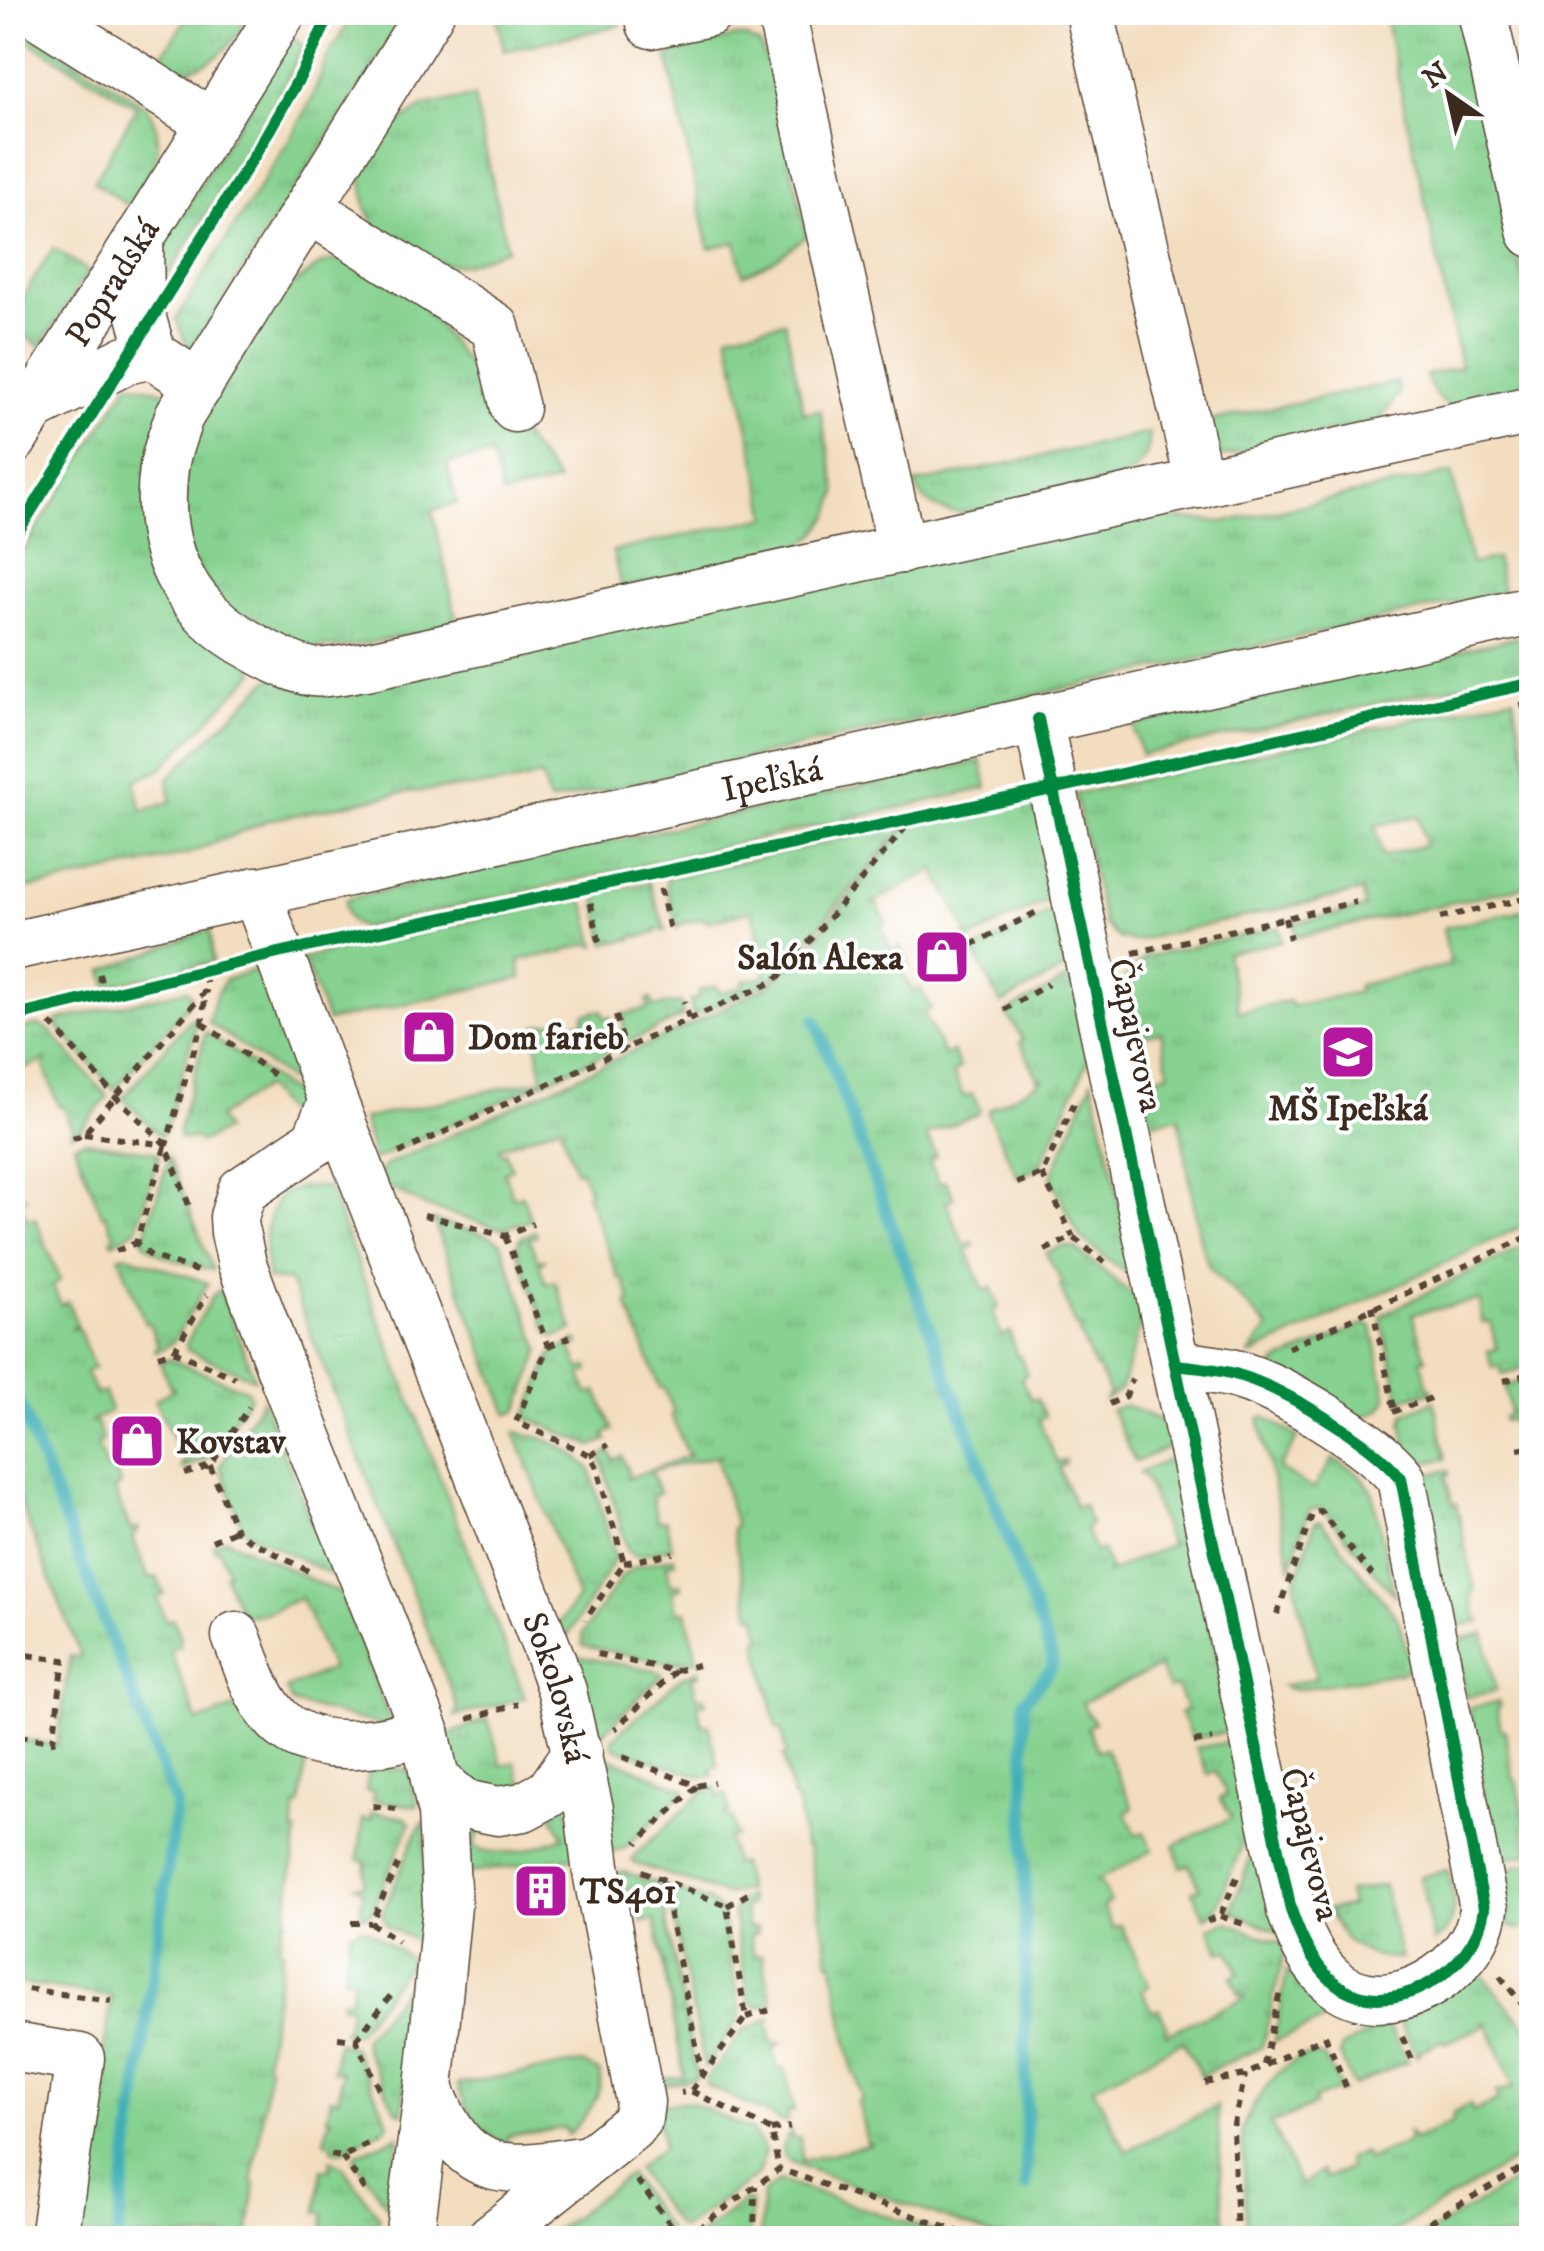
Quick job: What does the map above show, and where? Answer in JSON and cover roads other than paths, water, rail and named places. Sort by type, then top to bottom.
[{"type":"street","points":[[34,12],[211,123]]},
{"type":"street","name":"Popradská","points":[[23,424],[282,12]]},
{"type":"street","points":[[430,12],[179,416],[164,466],[162,516],[169,559],[194,600],[227,633],[312,672],[366,666],[1532,410]]},
{"type":"street","points":[[651,24],[709,12]]},
{"type":"street","points":[[781,12],[902,548]]},
{"type":"street","points":[[1482,12],[1532,232]]},
{"type":"street","points":[[1092,22],[1200,484]]},
{"type":"street","points":[[308,208],[495,327],[515,408]]},
{"type":"street","points":[[139,238],[139,298],[152,354],[199,385]]},
{"type":"street","points":[[23,424],[111,366],[152,354]]},
{"type":"street","name":"Ipeľská","points":[[12,946],[1532,611]]},
{"type":"street","name":"Čapajevova","points":[[1038,719],[1291,1910],[1302,1939],[1326,1975],[1351,1992],[1383,1996],[1411,1992],[1435,1982],[1456,1966],[1474,1943],[1484,1909],[1401,1478],[1386,1458],[1275,1389],[1236,1374],[1176,1364]]},
{"type":"street","name":"Sokolovská","points":[[256,891],[331,1108],[600,1746],[640,2102],[638,2118],[631,2128],[491,2238]]},
{"type":"street","points":[[331,1108],[316,1142],[242,1191],[234,1217],[242,1264],[425,1730],[437,1780],[448,1906],[392,2222]]},
{"type":"street","points":[[236,1636],[265,1704],[275,1718],[306,1738],[343,1744],[401,1738],[425,1730]]},
{"type":"street","points":[[437,1780],[464,1804],[498,1811],[523,1807],[549,1793],[600,1746]]},
{"type":"street","points":[[12,2047],[80,2058],[54,2238]]},
{"type":"street","points":[[414,2111],[444,2124],[472,2155],[491,2166],[515,2170],[591,2160]]},
{"type":"waterway","points":[[815,1020],[1052,1657],[1052,1668],[1024,1701],[1026,2186]]},
{"type":"waterway","points":[[12,1384],[176,1805],[117,2238]]},
{"type":"place","name":"Salón Alexa","points":[[942,957]]},
{"type":"place","name":"Dom farieb","points":[[429,1037]]},
{"type":"place","name":"MŠ Ipeľská","points":[[1348,1052]]},
{"type":"place","name":"Kovstav","points":[[137,1441]]},
{"type":"place","name":"TS401","points":[[541,1891]]}]
